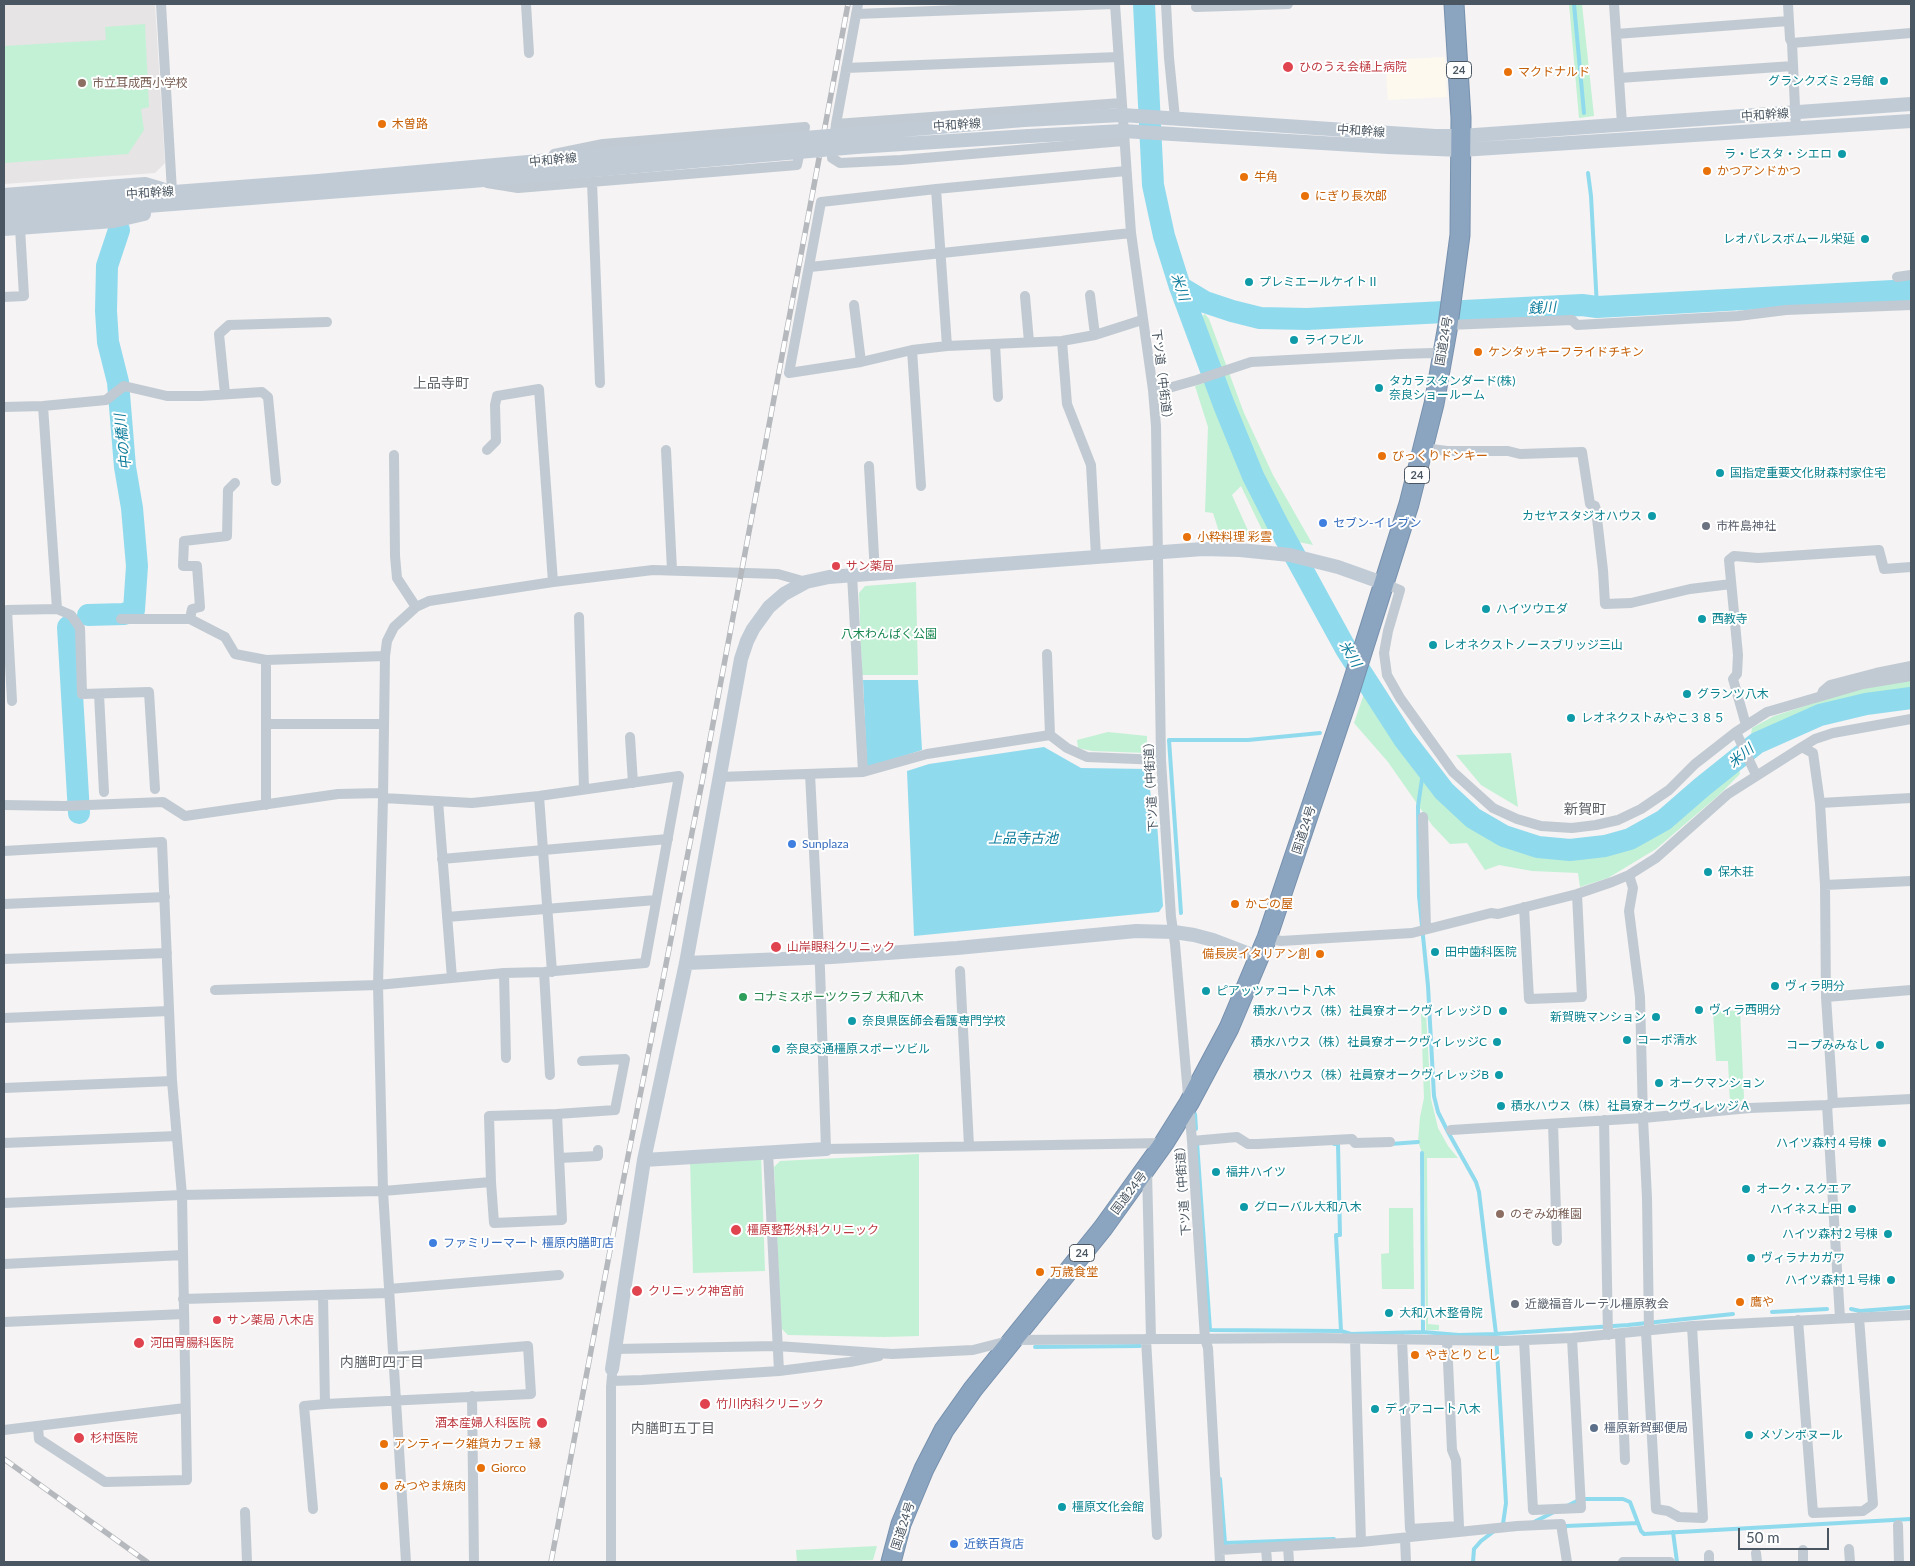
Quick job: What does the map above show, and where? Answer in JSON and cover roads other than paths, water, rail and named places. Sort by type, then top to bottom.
[{"type":"highway","name":"国道24号","points":[[891,1562],[901,1524],[924,1469],[940,1438],[973,1389],[1103,1228],[1164,1143],[1189,1104],[1229,1028],[1268,938],[1409,504],[1434,404],[1448,324],[1460,235],[1460,92],[1454,4]]},
{"type":"main road","name":"中和幹線","points":[[4,217],[472,181],[683,155],[1125,111],[1173,117],[1435,136],[1461,143],[1622,124],[1911,104]]},
{"type":"main road","name":"中和幹線","points":[[4,205],[512,164],[856,147],[1028,136],[1172,133],[1388,147],[1796,129],[1911,121]]},
{"type":"main road","points":[[4,195],[145,184],[172,192]]},
{"type":"main road","points":[[4,229],[114,221],[191,204]]},
{"type":"main road","points":[[612,1375],[644,1160],[686,963],[718,777],[741,659],[747,641],[769,608],[784,594],[806,582],[829,577],[1096,556],[1203,550],[1272,552],[1290,555],[1338,568],[1383,584]]},
{"type":"main road","points":[[686,963],[819,958],[957,948],[1136,931],[1174,932],[1213,940],[1260,958]]},
{"type":"main road","points":[[644,1160],[826,1149]]},
{"type":"street","points":[[161,4],[172,192]]},
{"type":"street","points":[[526,4],[529,53]]},
{"type":"street","points":[[1114,4],[857,9],[836,124],[832,158],[840,162],[901,160],[1126,134]]},
{"type":"street","name":"下ツ道（中街道）","points":[[1114,4],[1125,111],[1126,171],[1131,233],[1153,390],[1158,471],[1161,760],[1171,917],[1174,932],[1192,1141],[1205,1339],[1208,1348],[1220,1562]]},
{"type":"street","points":[[1166,4],[1173,117]]},
{"type":"street","points":[[1196,7],[1288,4]]},
{"type":"street","points":[[1614,4],[1622,124]]},
{"type":"street","points":[[1788,4],[1796,129]]},
{"type":"street","points":[[1616,34],[1788,21]]},
{"type":"street","points":[[1792,44],[1911,33]]},
{"type":"street","points":[[846,68],[1118,57]]},
{"type":"street","points":[[1619,78],[1793,66]]},
{"type":"street","points":[[836,124],[1125,111]]},
{"type":"street","points":[[472,181],[518,188],[797,165],[805,127],[603,144],[512,164]]},
{"type":"street","points":[[1126,171],[821,202],[789,373],[861,362],[912,350],[947,346],[1062,341],[1095,335],[1142,320]]},
{"type":"street","points":[[592,182],[600,383]]},
{"type":"street","points":[[936,189],[947,346]]},
{"type":"street","points":[[4,297],[24,296],[20,228]]},
{"type":"street","points":[[810,267],[1131,233]]},
{"type":"street","points":[[1896,277],[1911,276]]},
{"type":"street","points":[[1090,295],[1095,335]]},
{"type":"street","points":[[1025,296],[1029,342]]},
{"type":"street","points":[[1448,324],[1572,320],[1577,324],[1738,316],[1786,310],[1911,304]]},
{"type":"street","points":[[854,305],[861,362]]},
{"type":"street","points":[[225,394],[219,334],[230,325],[327,322]]},
{"type":"street","points":[[1062,341],[1067,404],[1091,465],[1096,556]]},
{"type":"street","points":[[995,344],[998,397]]},
{"type":"street","points":[[912,350],[921,486]]},
{"type":"street","points":[[1153,390],[1197,380],[1251,362],[1432,352],[1442,354]]},
{"type":"street","points":[[4,407],[43,406],[106,400],[120,389],[168,396],[262,392],[268,397],[276,481]]},
{"type":"street","points":[[487,450],[496,441],[495,404],[497,396],[539,389],[553,582]]},
{"type":"street","points":[[43,406],[57,609]]},
{"type":"street","points":[[1424,448],[1447,451],[1508,451],[1520,454],[1582,452],[1590,504],[1595,506],[1596,510],[1604,570],[1605,604],[1632,602],[1690,589],[1731,584]]},
{"type":"street","points":[[666,450],[672,570]]},
{"type":"street","points":[[394,455],[397,578],[416,608]]},
{"type":"street","points":[[869,466],[875,574]]},
{"type":"street","points":[[190,619],[192,609],[200,607],[197,566],[183,566],[184,541],[227,536],[228,490],[234,483]]},
{"type":"street","points":[[1746,726],[1733,679],[1737,674],[1738,655],[1730,560],[1734,556],[1758,558],[1879,550],[1884,569],[1911,567],[1911,579]]},
{"type":"street","points":[[406,1562],[383,1191],[378,985],[385,656],[387,641],[394,627],[416,608],[429,601],[553,582],[627,572],[672,570],[778,574],[806,582]]},
{"type":"street","points":[[852,575],[863,772]]},
{"type":"street","points":[[1383,584],[1400,590],[1388,631],[1384,653],[1387,675],[1396,690],[1453,772],[1493,808],[1517,819],[1541,826],[1572,828],[1618,820],[1641,809],[1669,790],[1695,764],[1738,735],[1746,726],[1767,712],[1863,684],[1911,676]]},
{"type":"street","points":[[12,701],[5,610],[57,609],[71,615],[80,628],[82,694],[149,692],[155,789]]},
{"type":"street","points":[[579,617],[584,789]]},
{"type":"street","points":[[121,619],[190,619],[225,637],[234,654],[266,660],[385,656]]},
{"type":"street","points":[[1047,654],[1050,735]]},
{"type":"street","points":[[266,660],[266,805]]},
{"type":"street","points":[[1821,696],[1823,691],[1830,685],[1911,666]]},
{"type":"street","points":[[99,694],[104,792]]},
{"type":"street","points":[[1268,938],[1281,942],[1412,933],[1576,894],[1629,875],[1656,858],[1754,773],[1815,739],[1833,733],[1911,719]]},
{"type":"street","points":[[266,724],[384,724]]},
{"type":"street","points":[[718,777],[863,772],[928,754],[1050,735],[1067,748],[1087,757],[1161,760]]},
{"type":"street","points":[[1738,735],[1754,773]]},
{"type":"street","points":[[630,737],[633,783]]},
{"type":"street","points":[[1802,747],[1813,753],[1820,803],[1825,885],[1826,997],[1840,1318]]},
{"type":"street","points":[[810,774],[826,1149],[1164,1143]]},
{"type":"street","points":[[4,805],[64,806],[163,802],[185,816],[338,794],[472,803],[539,796],[679,776],[645,963],[548,972],[504,973],[378,985],[216,990]]},
{"type":"street","points":[[539,796],[547,908],[550,1075]]},
{"type":"street","points":[[1820,803],[1911,798]]},
{"type":"street","points":[[438,801],[452,978]]},
{"type":"street","points":[[1423,817],[1426,929]]},
{"type":"street","points":[[442,859],[668,839]]},
{"type":"street","points":[[4,851],[162,842],[172,1081],[182,1195],[187,1480],[105,1482],[39,1439],[38,1427]]},
{"type":"street","points":[[1629,875],[1633,888],[1629,911],[1640,996],[1647,1198],[1648,1331],[1656,1509],[1668,1511],[1678,1516],[1704,1518],[1692,1326]]},
{"type":"street","points":[[1825,885],[1911,881]]},
{"type":"street","points":[[1524,907],[1529,1000],[1582,996],[1576,894]]},
{"type":"street","points":[[4,904],[165,897]]},
{"type":"street","points":[[448,917],[656,900]]},
{"type":"street","points":[[4,959],[167,953]]},
{"type":"street","points":[[960,971],[970,1146]]},
{"type":"street","points":[[504,973],[506,1058]]},
{"type":"street","points":[[1826,997],[1911,990]]},
{"type":"street","points":[[4,1018],[169,1011]]},
{"type":"street","points":[[557,1114],[562,1220],[494,1223],[489,1116],[615,1110],[625,1059],[582,1061]]},
{"type":"street","points":[[4,1088],[172,1081]]},
{"type":"street","points":[[1451,1130],[1643,1118],[1750,1108],[1911,1099]]},
{"type":"street","points":[[1604,1120],[1608,1334]]},
{"type":"street","points":[[1553,1124],[1556,1241]]},
{"type":"street","points":[[4,1143],[177,1136]]},
{"type":"street","points":[[1192,1141],[1237,1137],[1248,1144],[1352,1139],[1355,1143],[1390,1142]]},
{"type":"street","points":[[559,1158],[598,1156],[598,1150]]},
{"type":"street","points":[[768,1152],[779,1371]]},
{"type":"street","points":[[1146,1169],[1149,1339],[1157,1535]]},
{"type":"street","points":[[4,1203],[182,1195],[383,1191],[491,1182]]},
{"type":"street","points":[[4,1264],[183,1255]]},
{"type":"street","points":[[183,1299],[389,1291],[559,1275]]},
{"type":"street","points":[[323,1295],[326,1404]]},
{"type":"street","points":[[4,1322],[184,1314]]},
{"type":"street","points":[[615,1349],[777,1346],[892,1354],[973,1350],[1012,1340],[1402,1339],[1504,1341],[1572,1338],[1692,1326],[1859,1316],[1911,1315]]},
{"type":"street","points":[[1798,1320],[1813,1513],[1863,1510],[1873,1504],[1859,1316]]},
{"type":"street","points":[[1620,1334],[1625,1460]]},
{"type":"street","points":[[1524,1340],[1533,1510],[1581,1508],[1572,1338]]},
{"type":"street","points":[[1355,1339],[1361,1542]]},
{"type":"street","points":[[1402,1339],[1410,1529],[1459,1526],[1456,1460],[1452,1450],[1447,1340]]},
{"type":"street","points":[[313,1509],[304,1406],[395,1399],[531,1394],[528,1346],[393,1357]]},
{"type":"street","points":[[611,1562],[612,1375],[642,1380],[779,1371],[850,1362],[892,1354]]},
{"type":"street","points":[[472,1396],[474,1562]]},
{"type":"street","points":[[4,1430],[185,1408]]},
{"type":"street","points":[[245,1512],[247,1562]]},
{"type":"street","points":[[1220,1550],[1361,1542],[1516,1526],[1561,1524],[1567,1562]]},
{"type":"street","points":[[1898,1525],[1899,1562]]},
{"type":"street","points":[[1405,1538],[1406,1562]]},
{"type":"street","points":[[1288,1546],[1288,1562]]},
{"type":"street","points":[[1266,1548],[1267,1562]]},
{"type":"street","points":[[1849,1549],[1850,1562]]},
{"type":"street","points":[[1803,1550],[1803,1562]]},
{"type":"street","points":[[1623,1562],[1670,1562]]},
{"type":"water","points":[[863,680],[918,680],[922,750],[867,768]]},
{"type":"water","name":"上品寺古池","points":[[1044,747],[1081,768],[1148,769],[1153,818],[1157,823],[1163,906],[1159,912],[914,936],[907,771],[929,764]]},
{"type":"waterway","name":"米川","points":[[1144,4],[1153,185],[1164,236],[1180,287],[1224,405],[1253,476],[1346,649],[1404,739],[1444,791],[1473,818],[1504,836],[1538,847],[1570,850],[1605,846],[1630,839],[1664,820],[1757,743],[1820,715],[1866,704],[1911,698]]},
{"type":"waterway","points":[[1574,4],[1584,113]]},
{"type":"waterway","points":[[1588,173],[1597,307]]},
{"type":"waterway","name":"中の橋川","points":[[88,615],[124,614],[134,610],[137,566],[132,508],[125,467],[118,382],[108,342],[106,311],[107,266],[119,230]]},
{"type":"waterway","name":"銭川","points":[[1180,287],[1205,302],[1232,311],[1260,318],[1307,319],[1582,305],[1597,307],[1911,290]]},
{"type":"waterway","name":"中の橋川","points":[[68,627],[79,813]]},
{"type":"waterway","points":[[1181,913],[1169,740],[1248,740],[1320,733]]},
{"type":"waterway","points":[[1430,772],[1422,779],[1418,806],[1419,896],[1428,986],[1434,1096],[1438,1112],[1476,1182],[1479,1192],[1496,1334],[1506,1503],[1503,1524],[1507,1524]]},
{"type":"waterway","points":[[1195,1114],[1196,1129]]},
{"type":"waterway","points":[[1197,1142],[1210,1330],[1341,1331],[1351,1334],[1423,1332],[1459,1335],[1496,1334],[1628,1325],[1733,1314]]},
{"type":"waterway","points":[[1390,1144],[1418,1142]]},
{"type":"waterway","points":[[1334,1144],[1338,1144],[1340,1235],[1336,1235],[1341,1331]]},
{"type":"waterway","points":[[1422,1153],[1423,1332]]},
{"type":"waterway","points":[[1851,1309],[1860,1311],[1911,1307]]},
{"type":"waterway","points":[[1772,1312],[1827,1309]]},
{"type":"waterway","points":[[1035,1347],[1140,1346]]},
{"type":"waterway","points":[[1220,1479],[1225,1543],[1334,1539]]},
{"type":"waterway","points":[[1567,1506],[1581,1499],[1623,1499],[1630,1502],[1641,1531],[1644,1534],[1911,1519]]},
{"type":"waterway","points":[[1534,1522],[1554,1512]]},
{"type":"waterway","points":[[1565,1528],[1566,1526],[1638,1523]]},
{"type":"waterway","points":[[1473,1562],[1474,1549],[1493,1532]]},
{"type":"waterway","points":[[1673,1532],[1677,1562]]},
{"type":"railway","points":[[551,1562],[622,1187],[703,777],[848,4]]},
{"type":"railway","points":[[4,1459],[147,1562]]},
{"type":"place","name":"ひのうえ会樋上病院","points":[[1288,67]]},
{"type":"place","name":"マクドナルド","points":[[1508,72]]},
{"type":"place","name":"グランクズミ 2号館","points":[[1884,81]]},
{"type":"place","name":"市立耳成西小学校","points":[[82,83]]},
{"type":"place","name":"木曽路","points":[[382,124]]},
{"type":"place","name":"ラ・ビスタ・シエロ","points":[[1842,154]]},
{"type":"place","name":"かつアンドかつ","points":[[1707,171]]},
{"type":"place","name":"牛角","points":[[1244,177]]},
{"type":"place","name":"にぎり長次郎","points":[[1305,196]]},
{"type":"place","name":"レオパレスボムール栄延","points":[[1865,239]]},
{"type":"place","name":"プレミエールケイトⅡ","points":[[1249,282]]},
{"type":"place","name":"ライフビル","points":[[1294,340]]},
{"type":"place","name":"ケンタッキーフライドチキン","points":[[1478,352]]},
{"type":"place","name":"タカラスタンダード(株) 奈良ショールーム","points":[[1379,388]]},
{"type":"place","name":"びっくりドンキー","points":[[1382,456]]},
{"type":"place","name":"国指定重要文化財森村家住宅","points":[[1720,473]]},
{"type":"place","name":"カセヤスタジオハウス","points":[[1652,516]]},
{"type":"place","name":"セブン-イレブン","points":[[1323,523]]},
{"type":"place","name":"市杵島神社","points":[[1706,526]]},
{"type":"place","name":"小粋料理 彩雲","points":[[1187,537]]},
{"type":"place","name":"サン薬局","points":[[836,566]]},
{"type":"place","name":"ハイツウエダ","points":[[1486,609]]},
{"type":"place","name":"西教寺","points":[[1702,619]]},
{"type":"place","name":"レオネクストノースブリッジ三山","points":[[1433,645]]},
{"type":"place","name":"グランツ八木","points":[[1687,694]]},
{"type":"place","name":"レオネクストみやこ３８５","points":[[1571,718]]},
{"type":"place","name":"Sunplaza","points":[[792,844]]},
{"type":"place","name":"保木荘","points":[[1708,872]]},
{"type":"place","name":"かごの屋","points":[[1235,904]]},
{"type":"place","name":"山岸眼科クリニック","points":[[776,947]]},
{"type":"place","name":"田中歯科医院","points":[[1435,952]]},
{"type":"place","name":"備長炭イタリアン創","points":[[1320,954]]},
{"type":"place","name":"ヴィラ明分","points":[[1775,986]]},
{"type":"place","name":"ピアッツァコート八木","points":[[1206,991]]},
{"type":"place","name":"コナミスポーツクラブ 大和八木","points":[[743,997]]},
{"type":"place","name":"ヴィラ西明分","points":[[1699,1010]]},
{"type":"place","name":"積水ハウス（株）社員寮オークヴィレッジＤ","points":[[1503,1011]]},
{"type":"place","name":"新賀暁マンション","points":[[1656,1017]]},
{"type":"place","name":"奈良県医師会看護専門学校","points":[[852,1021]]},
{"type":"place","name":"コーポ清水","points":[[1627,1040]]},
{"type":"place","name":"積水ハウス（株）社員寮オークヴィレッジC","points":[[1497,1042]]},
{"type":"place","name":"コープみみなし","points":[[1880,1045]]},
{"type":"place","name":"奈良交通橿原スポーツビル","points":[[776,1049]]},
{"type":"place","name":"積水ハウス（株）社員寮オークヴィレッジB","points":[[1499,1075]]},
{"type":"place","name":"オークマンション","points":[[1659,1083]]},
{"type":"place","name":"積水ハウス（株）社員寮オークヴィレッジＡ","points":[[1501,1106]]},
{"type":"place","name":"ハイツ森村４号棟","points":[[1882,1143]]},
{"type":"place","name":"福井ハイツ","points":[[1216,1172]]},
{"type":"place","name":"オーク・スクエア","points":[[1746,1189]]},
{"type":"place","name":"グローバル大和八木","points":[[1244,1207]]},
{"type":"place","name":"ハイネス上田","points":[[1852,1209]]},
{"type":"place","name":"のぞみ幼稚園","points":[[1500,1214]]},
{"type":"place","name":"橿原整形外科クリニック","points":[[736,1230]]},
{"type":"place","name":"ハイツ森村２号棟","points":[[1888,1234]]},
{"type":"place","name":"ファミリーマート 橿原内膳町店","points":[[433,1243]]},
{"type":"place","name":"ヴィラナカガワ","points":[[1751,1258]]},
{"type":"place","name":"万歳食堂","points":[[1040,1272]]},
{"type":"place","name":"ハイツ森村１号棟","points":[[1891,1280]]},
{"type":"place","name":"クリニック神宮前","points":[[637,1291]]},
{"type":"place","name":"鷹や","points":[[1740,1302]]},
{"type":"place","name":"近畿福音ルーテル橿原教会","points":[[1515,1304]]},
{"type":"place","name":"大和八木整骨院","points":[[1389,1313]]},
{"type":"place","name":"サン薬局 八木店","points":[[217,1320]]},
{"type":"place","name":"河田胃腸科医院","points":[[139,1343]]},
{"type":"place","name":"やきとり とし","points":[[1415,1355]]},
{"type":"place","name":"竹川内科クリニック","points":[[705,1404]]},
{"type":"place","name":"ディアコート八木","points":[[1375,1409]]},
{"type":"place","name":"酒本産婦人科医院","points":[[542,1423]]},
{"type":"place","name":"橿原新賀郵便局","points":[[1594,1428]]},
{"type":"place","name":"メゾンボヌール","points":[[1749,1435]]},
{"type":"place","name":"杉村医院","points":[[79,1438]]},
{"type":"place","name":"アンティーク雑貨カフェ 縁","points":[[384,1444]]},
{"type":"place","name":"Giorco","points":[[481,1468]]},
{"type":"place","name":"みつやま焼肉","points":[[384,1486]]},
{"type":"place","name":"橿原文化会館","points":[[1062,1507]]},
{"type":"place","name":"近鉄百貨店","points":[[954,1544]]},
{"type":"district","name":"上品寺町","points":[[441,383]]},
{"type":"district","name":"新賀町","points":[[1585,809]]},
{"type":"district","name":"内膳町四丁目","points":[[382,1362]]},
{"type":"district","name":"内膳町五丁目","points":[[673,1428]]},
{"type":"park label","name":"八木わんぱく公園","points":[[889,634]]}]
